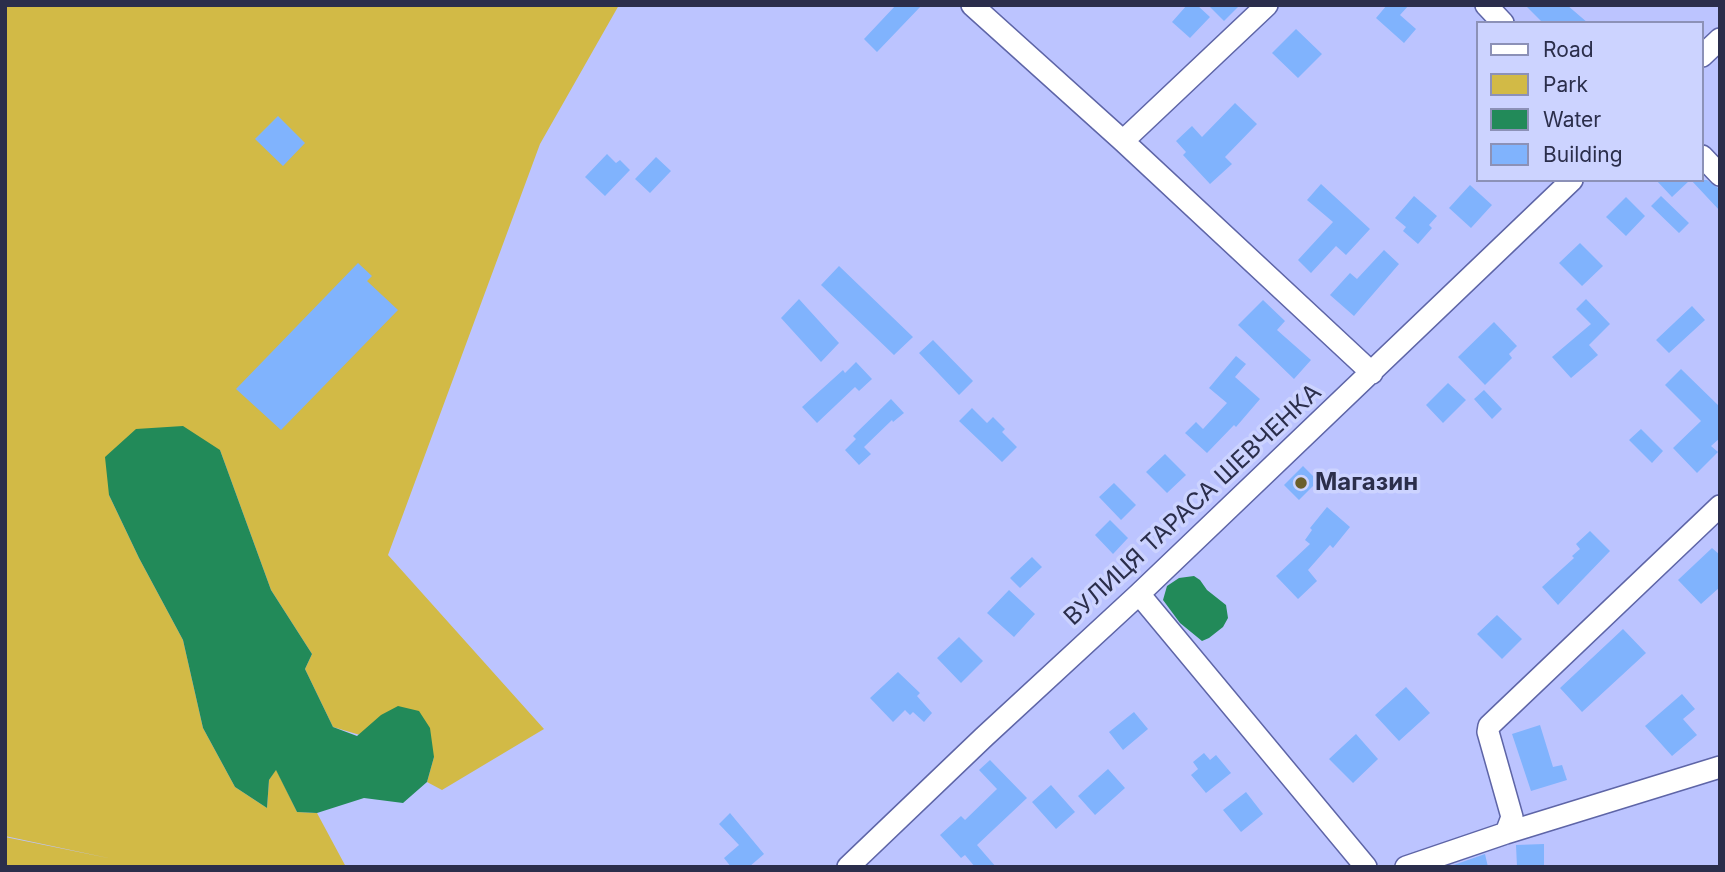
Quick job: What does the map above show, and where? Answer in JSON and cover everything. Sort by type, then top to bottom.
[{"type":"street","points":[[972,5],[1123,141],[1372,373]]},
{"type":"street","points":[[1123,141],[1267,5]]},
{"type":"street","points":[[1486,5],[1501,21]]},
{"type":"street","points":[[1704,54],[1720,39]]},
{"type":"street","points":[[1704,158],[1720,175]]},
{"type":"street","name":"ВУЛИЦЯ ТАРАСА ШЕВЧЕНКА","points":[[848,867],[1372,373],[1570,182]]},
{"type":"street","points":[[1506,833],[1512,817],[1488,732],[1489,726],[1720,506]]},
{"type":"street","points":[[1139,594],[1366,867]]},
{"type":"street","points":[[1406,867],[1720,766]]},
{"type":"green space","points":[[5,5],[619,5],[540,144],[388,555],[544,729],[442,790],[427,782],[434,757],[333,727],[305,669],[312,654],[271,590],[220,450],[109,495],[183,640],[203,728],[235,787],[267,808],[269,780],[276,769],[297,812],[317,813],[346,867],[5,867],[5,837],[113,859],[5,836]]},
{"type":"water","points":[[183,426],[220,450],[271,590],[312,654],[305,669],[333,727],[357,736],[381,715],[398,706],[419,711],[430,728],[434,757],[427,782],[403,803],[364,798],[317,813],[297,812],[276,770],[269,780],[267,808],[235,787],[203,728],[183,640],[109,495],[105,457],[136,429]]},
{"type":"water","points":[[1194,576],[1226,605],[1228,618],[1223,627],[1202,641],[1180,623],[1163,600],[1167,586],[1179,578]]},
{"type":"building","points":[[896,5],[922,5],[877,52],[864,39]]},
{"type":"building","points":[[1187,5],[1197,5],[1210,17],[1190,38],[1172,22]]},
{"type":"building","points":[[1208,5],[1240,5],[1224,21]]},
{"type":"building","points":[[1387,5],[1409,5],[1400,15],[1416,29],[1404,43],[1376,18]]},
{"type":"building","points":[[1525,5],[1567,5],[1586,21],[1541,21]]},
{"type":"building","points":[[1296,29],[1322,54],[1298,78],[1272,53]]},
{"type":"building","points":[[1235,103],[1257,124],[1225,157],[1232,164],[1210,184],[1183,155],[1186,152],[1176,141],[1192,126],[1202,137]]},
{"type":"building","points":[[278,116],[305,143],[283,166],[255,139]]},
{"type":"building","points":[[607,154],[616,163],[620,160],[630,170],[605,196],[585,177]]},
{"type":"building","points":[[656,157],[671,171],[650,193],[635,179]]},
{"type":"building","points":[[1707,180],[1718,188],[1720,211],[1693,182]]},
{"type":"building","points":[[1658,182],[1688,182],[1672,197]]},
{"type":"building","points":[[1321,184],[1370,229],[1346,255],[1336,246],[1311,273],[1298,260],[1333,222],[1307,200]]},
{"type":"building","points":[[1470,185],[1492,205],[1471,228],[1449,208]]},
{"type":"building","points":[[1414,196],[1437,216],[1429,225],[1432,228],[1418,244],[1403,231],[1406,227],[1395,218]]},
{"type":"building","points":[[1661,196],[1689,223],[1679,233],[1651,206]]},
{"type":"building","points":[[1626,197],[1645,216],[1626,236],[1606,217]]},
{"type":"building","points":[[1580,243],[1603,266],[1582,286],[1559,263]]},
{"type":"building","points":[[1384,250],[1399,264],[1354,316],[1330,295],[1350,273],[1357,279]]},
{"type":"building","points":[[358,263],[372,276],[367,281],[398,310],[281,430],[236,389]]},
{"type":"building","points":[[839,266],[913,337],[894,355],[821,285]]},
{"type":"building","points":[[799,299],[839,343],[821,362],[781,318]]},
{"type":"building","points":[[1586,299],[1610,324],[1589,345],[1598,355],[1571,378],[1552,357],[1591,324],[1576,309]]},
{"type":"building","points":[[1263,300],[1285,321],[1277,330],[1311,360],[1294,379],[1238,325]]},
{"type":"building","points":[[1692,306],[1705,320],[1669,353],[1656,340]]},
{"type":"building","points":[[1494,322],[1517,346],[1509,354],[1512,358],[1485,385],[1458,357]]},
{"type":"building","points":[[933,340],[973,381],[959,395],[919,353]]},
{"type":"building","points":[[1236,356],[1246,364],[1235,377],[1260,399],[1236,427],[1234,425],[1207,453],[1185,433],[1196,422],[1203,429],[1227,403],[1209,388]]},
{"type":"building","points":[[856,362],[872,379],[859,391],[855,387],[817,423],[802,407],[843,370],[845,373]]},
{"type":"building","points":[[1681,369],[1720,407],[1720,438],[1711,446],[1718,452],[1697,473],[1673,448],[1701,421],[1665,385]]},
{"type":"building","points":[[1448,383],[1466,400],[1443,423],[1426,405]]},
{"type":"building","points":[[1484,390],[1502,409],[1492,419],[1474,399]]},
{"type":"building","points":[[891,399],[904,413],[893,422],[892,420],[864,447],[871,454],[859,465],[845,450],[856,439],[853,436]]},
{"type":"building","points":[[972,408],[987,423],[993,417],[1005,429],[1002,432],[1017,447],[1002,462],[959,421]]},
{"type":"building","points":[[1641,429],[1663,451],[1652,463],[1629,440]]},
{"type":"building","points":[[1165,454],[1186,475],[1167,493],[1146,472]]},
{"type":"building","name":"Магазин","points":[[1303,466],[1318,481],[1299,500],[1284,485]]},
{"type":"building","points":[[1114,483],[1136,505],[1121,520],[1099,497]]},
{"type":"building","points":[[1327,507],[1350,527],[1333,548],[1330,545],[1308,570],[1317,581],[1298,599],[1276,576],[1310,544],[1305,540],[1312,530],[1310,528]]},
{"type":"building","points":[[1110,520],[1128,538],[1113,554],[1095,535]]},
{"type":"building","points":[[1590,531],[1610,551],[1558,605],[1542,587],[1574,558],[1572,556],[1580,549],[1576,544]]},
{"type":"building","points":[[1712,548],[1720,555],[1720,587],[1701,604],[1678,580]]},
{"type":"building","points":[[1032,557],[1042,567],[1020,588],[1010,578]]},
{"type":"building","points":[[1009,590],[1035,614],[1014,637],[987,613]]},
{"type":"building","points":[[1497,615],[1522,639],[1502,659],[1477,634]]},
{"type":"building","points":[[1623,629],[1646,653],[1582,712],[1560,688]]},
{"type":"building","points":[[959,637],[983,661],[961,683],[937,658]]},
{"type":"building","points":[[898,672],[920,693],[917,696],[932,713],[924,722],[913,712],[910,715],[905,710],[893,722],[870,698]]},
{"type":"building","points":[[1406,687],[1430,713],[1399,741],[1375,715]]},
{"type":"building","points":[[1682,694],[1695,709],[1683,719],[1697,735],[1672,756],[1645,726]]},
{"type":"building","points":[[1134,712],[1148,729],[1123,750],[1109,732]]},
{"type":"building","points":[[1540,725],[1553,767],[1562,765],[1567,780],[1531,791],[1512,734]]},
{"type":"building","points":[[1356,734],[1378,759],[1353,783],[1329,759]]},
{"type":"building","points":[[1204,753],[1210,760],[1216,755],[1231,773],[1206,793],[1191,775],[1198,769],[1193,762]]},
{"type":"building","points":[[990,760],[1027,798],[977,845],[996,867],[975,867],[965,855],[961,858],[940,835],[961,816],[965,820],[997,789],[979,770]]},
{"type":"building","points":[[1108,769],[1125,788],[1095,815],[1078,796]]},
{"type":"building","points":[[1051,785],[1075,812],[1056,829],[1032,802]]},
{"type":"building","points":[[1246,792],[1263,814],[1241,832],[1223,810]]},
{"type":"building","points":[[730,813],[764,854],[749,867],[731,867],[724,858],[739,845],[719,824]]},
{"type":"building","points":[[1544,844],[1544,867],[1517,867],[1516,845]]},
{"type":"building","points":[[1485,854],[1488,867],[1448,867]]},
{"type":"place","name":"Магазин","points":[[1301,483]]}]
